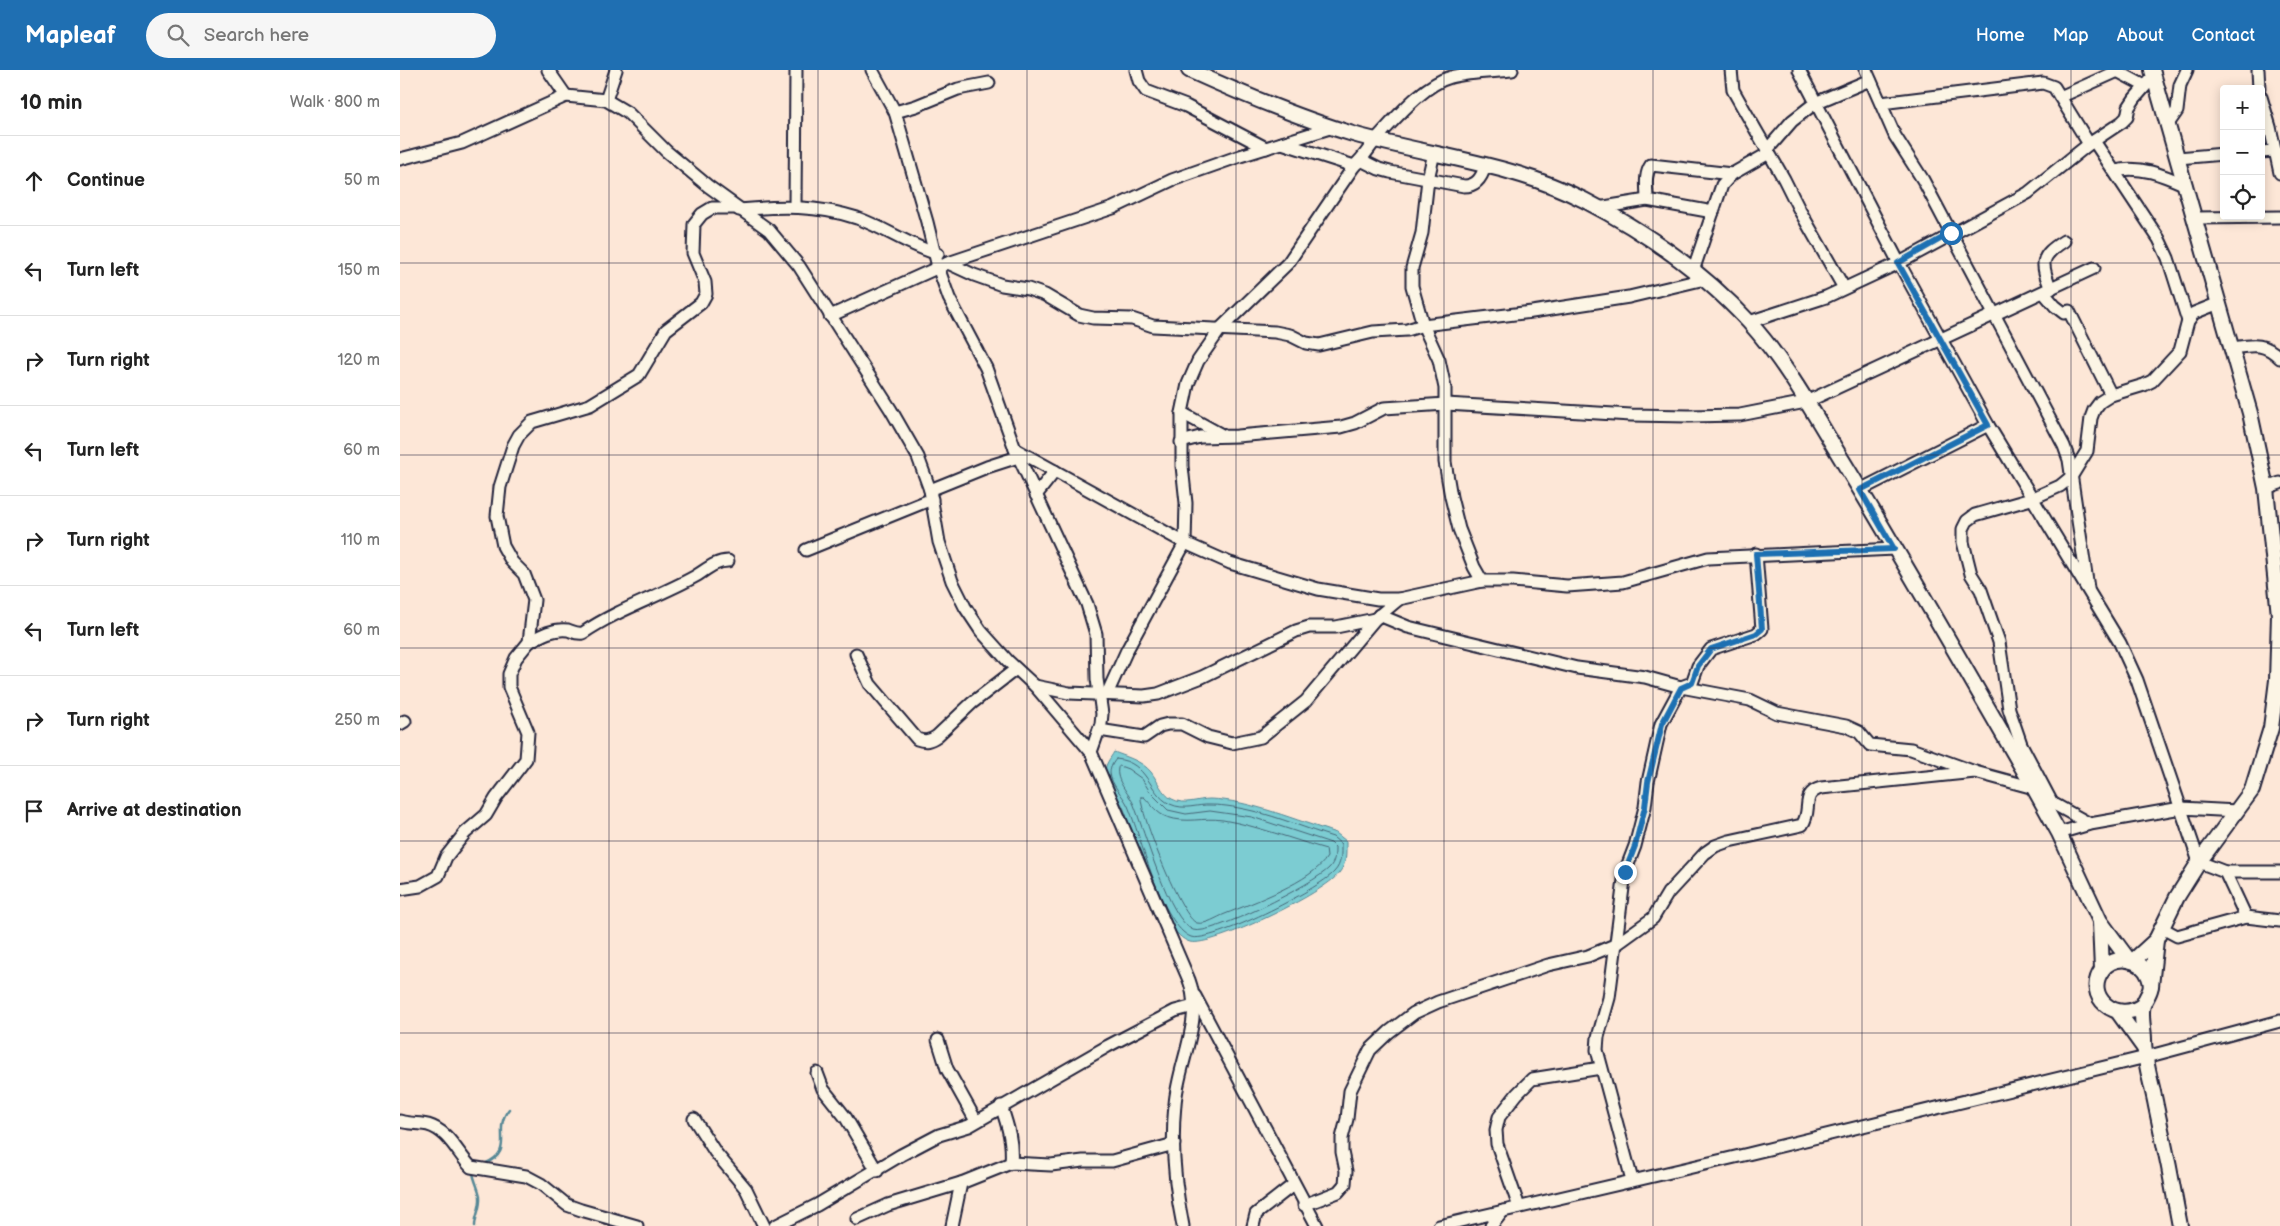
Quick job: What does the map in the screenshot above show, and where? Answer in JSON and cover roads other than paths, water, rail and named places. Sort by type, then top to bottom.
[{"type":"main road","points":[[1188,70],[1262,103],[1333,127],[1531,179],[1583,200],[1648,238],[1705,279],[1749,322],[1782,363],[1860,490],[2041,795],[2100,921],[2130,960],[2146,971],[2151,986]]},
{"type":"main road","points":[[2100,921],[2102,970],[2098,984],[2101,1000],[2108,1008],[2118,1012],[2131,1012],[2143,1005],[2150,993],[2159,934],[2177,897],[2252,790],[2275,723],[2278,681],[2279,615],[2266,488],[2250,413],[2196,218],[2168,124],[2150,77]]},
{"type":"main road","points":[[2102,970],[2118,960],[2130,960],[2159,934]]},
{"type":"main road","points":[[2143,1005],[2145,1052],[2180,1226]]},
{"type":"main road","points":[[2118,1012],[2145,1052]]},
{"type":"street","points":[[548,70],[566,96]]},
{"type":"street","points":[[795,207],[796,70]]},
{"type":"street","points":[[872,70],[895,112],[927,222],[934,253],[948,263]]},
{"type":"street","points":[[1136,70],[1138,81],[1146,91],[1186,106],[1266,148]]},
{"type":"street","points":[[1103,694],[1185,543],[1186,503],[1181,442],[1182,413],[1188,384],[1198,360],[1221,328],[1288,263],[1377,139],[1425,91],[1438,82],[1452,77],[1512,70]]},
{"type":"street","points":[[1731,70],[1733,90],[1844,288]]},
{"type":"street","points":[[1799,70],[1898,263],[1988,425],[2031,499],[2120,643],[2137,680],[2200,862],[2225,872],[2280,872]]},
{"type":"street","points":[[2168,124],[2177,111],[2180,85],[2187,70]]},
{"type":"street","points":[[2258,70],[2259,85]]},
{"type":"street","points":[[606,100],[617,71]]},
{"type":"street","points":[[1749,322],[1826,297],[1898,263],[2028,193],[2127,117],[2129,107],[2150,77],[2116,71],[2060,97]]},
{"type":"street","points":[[1694,270],[1722,185],[1732,174],[1768,152],[1792,121],[1816,103],[1868,75],[1895,136],[1923,180],[2056,429],[2069,460],[2088,593]]},
{"type":"street","points":[[895,112],[916,106],[958,89],[989,83]]},
{"type":"street","points":[[1881,103],[2043,83],[2054,86],[2092,142],[2115,171],[2159,239],[2173,274],[2188,321]]},
{"type":"street","points":[[400,159],[462,143],[566,96],[606,100],[628,113],[666,151],[737,209],[769,230],[799,266],[891,410],[918,456],[931,495],[939,542],[952,581],[965,607],[981,631],[1016,669],[1035,686],[1091,752],[1194,1001],[1316,1226]]},
{"type":"street","points":[[2265,110],[2280,173]]},
{"type":"street","points":[[830,316],[948,263],[1113,208],[1172,180],[1333,127]]},
{"type":"street","points":[[1282,143],[1384,171],[1471,186],[1482,177],[1485,166]]},
{"type":"street","points":[[2265,152],[2274,151]]},
{"type":"street","points":[[1434,153],[1428,179],[1422,232],[1412,268],[1412,286],[1422,324],[1440,360],[1446,404],[1445,462],[1451,496],[1459,529],[1474,567],[1482,581]]},
{"type":"street","points":[[2178,158],[2220,154]]},
{"type":"street","points":[[1647,200],[1646,181],[1651,165],[1658,164],[1732,174]]},
{"type":"street","points":[[2115,171],[2139,169],[2168,177],[2186,185]]},
{"type":"street","points":[[1598,208],[1647,200],[1713,212]]},
{"type":"street","points":[[529,642],[534,600],[524,574],[512,562],[503,546],[497,516],[500,487],[512,446],[519,435],[532,422],[590,405],[639,375],[666,330],[701,303],[706,294],[705,282],[693,253],[694,224],[702,214],[712,208],[737,209],[784,206],[829,211],[858,218],[934,253],[948,263],[974,276],[1002,285],[1045,294],[1079,315],[1093,318],[1132,320],[1153,326],[1173,328],[1221,328],[1275,332],[1290,335],[1306,343],[1319,345],[1355,335],[1407,330],[1422,324],[1532,312],[1629,297],[1705,279]]},
{"type":"street","points":[[2196,218],[2280,217]]},
{"type":"street","points":[[2064,241],[2048,252],[2044,263],[2047,291],[2055,306],[2064,313],[2069,311],[2111,395]]},
{"type":"street","points":[[948,263],[949,298],[986,368],[1016,453],[1087,604],[1096,634],[1097,679],[1103,694],[1099,730],[1091,752]]},
{"type":"street","points":[[1181,442],[1200,436],[1222,434],[1237,436],[1340,427],[1355,423],[1384,408],[1446,404],[1630,415],[1740,415],[1806,402],[1995,316],[2094,268]]},
{"type":"street","points":[[2041,795],[2009,709],[1999,642],[1981,590],[1970,574],[1963,542],[1963,529],[1967,521],[1975,515],[2031,499],[2060,486],[2071,477],[2087,451],[2094,410],[2100,402],[2111,395],[2152,381],[2180,351],[2188,321],[2194,313],[2219,302]]},
{"type":"street","points":[[2232,348],[2262,346],[2274,352],[2280,358]]},
{"type":"street","points":[[1182,413],[1222,434]]},
{"type":"street","points":[[1860,490],[1988,425]]},
{"type":"street","points":[[1016,453],[1055,471],[1185,543],[1230,564],[1318,589],[1378,599],[1399,599],[1482,581],[1513,581],[1567,586],[1622,582],[1652,576],[1674,566],[1708,558],[1756,554],[1894,549]]},
{"type":"street","points":[[806,550],[931,495],[1016,453]]},
{"type":"street","points":[[1036,495],[1055,471]]},
{"type":"street","points":[[2266,488],[2280,483]]},
{"type":"street","points":[[1632,1180],[1597,1050],[1598,1037],[1609,998],[1625,872],[1635,846],[1645,807],[1648,782],[1662,724],[1681,688],[1692,683],[1698,666],[1711,649],[1756,634],[1762,629],[1756,554]]},
{"type":"street","points":[[400,889],[420,886],[438,876],[446,857],[465,833],[486,814],[526,759],[528,732],[509,687],[509,674],[516,658],[529,642],[546,632],[568,630],[575,634],[584,633],[637,602],[694,577],[710,566],[728,561]]},
{"type":"street","points":[[1099,730],[1144,737],[1160,726],[1182,724],[1208,737],[1232,744],[1261,737],[1306,701],[1377,617],[1399,599]]},
{"type":"street","points":[[1035,686],[1074,693],[1144,696],[1158,694],[1202,677],[1296,631],[1309,627],[1336,627],[1377,617],[1482,646],[1577,668],[1645,677],[1681,688],[1750,700],[1777,713],[1846,726],[1859,732],[1870,744],[1911,749],[2041,795],[2090,824]]},
{"type":"street","points":[[856,654],[870,684],[917,739],[923,741],[931,740],[937,736],[972,703],[1016,669]]},
{"type":"street","points":[[1055,710],[1060,699],[1097,679]]},
{"type":"street","points":[[1304,1205],[1338,1192],[1345,1184],[1346,1171],[1342,1152],[1342,1138],[1350,1091],[1370,1050],[1389,1032],[1414,1013],[1438,1002],[1548,965],[1588,956],[1617,944],[1653,918],[1668,893],[1705,853],[1714,846],[1802,825],[1806,820],[1809,796],[1813,790],[1975,772]]},
{"type":"street","points":[[2059,833],[2090,824],[2181,808],[2237,810]]},
{"type":"street","points":[[2225,872],[2246,917]]},
{"type":"street","points":[[2159,934],[2177,936],[2246,917],[2280,921]]},
{"type":"street","points":[[775,1226],[877,1171],[901,1155],[939,1135],[976,1121],[1194,1001]]},
{"type":"street","points":[[1183,1226],[1178,1203],[1174,1144],[1175,1102],[1192,1024],[1194,1001]]},
{"type":"street","points":[[1440,1226],[1748,1154],[2145,1052],[2280,1021]]},
{"type":"street","points":[[938,1040],[947,1069],[976,1121]]},
{"type":"street","points":[[1519,1207],[1497,1144],[1496,1130],[1499,1117],[1532,1079],[1601,1068]]},
{"type":"street","points":[[816,1073],[823,1089],[846,1118],[877,1171]]},
{"type":"street","points":[[1001,1106],[1008,1126],[1012,1149],[1011,1163]]},
{"type":"street","points":[[694,1119],[715,1152],[746,1189],[764,1226]]},
{"type":"street","points":[[400,1121],[430,1126],[439,1130],[449,1139],[471,1167],[526,1176],[540,1184],[567,1205],[637,1226]]},
{"type":"street","points":[[858,1219],[888,1205],[961,1183],[1011,1163],[1057,1165],[1083,1161],[1112,1161],[1174,1144]]},
{"type":"street","points":[[952,1226],[961,1183]]},
{"type":"street","points":[[1253,1226],[1256,1214],[1293,1185]]},
{"type":"street","points":[[1491,1226],[1503,1211]]},
{"type":"water","points":[[1114,752],[1143,765],[1151,772],[1165,794],[1177,801],[1186,802],[1210,799],[1241,803],[1336,833],[1346,841],[1346,858],[1343,866],[1330,882],[1268,917],[1221,936],[1202,942],[1190,942],[1179,935],[1159,904],[1124,809],[1106,777],[1105,769]]},
{"type":"waterway","points":[[484,1164],[494,1159],[502,1147],[502,1125],[509,1109]]},
{"type":"waterway","points":[[474,1171],[480,1197],[475,1226]]}]
